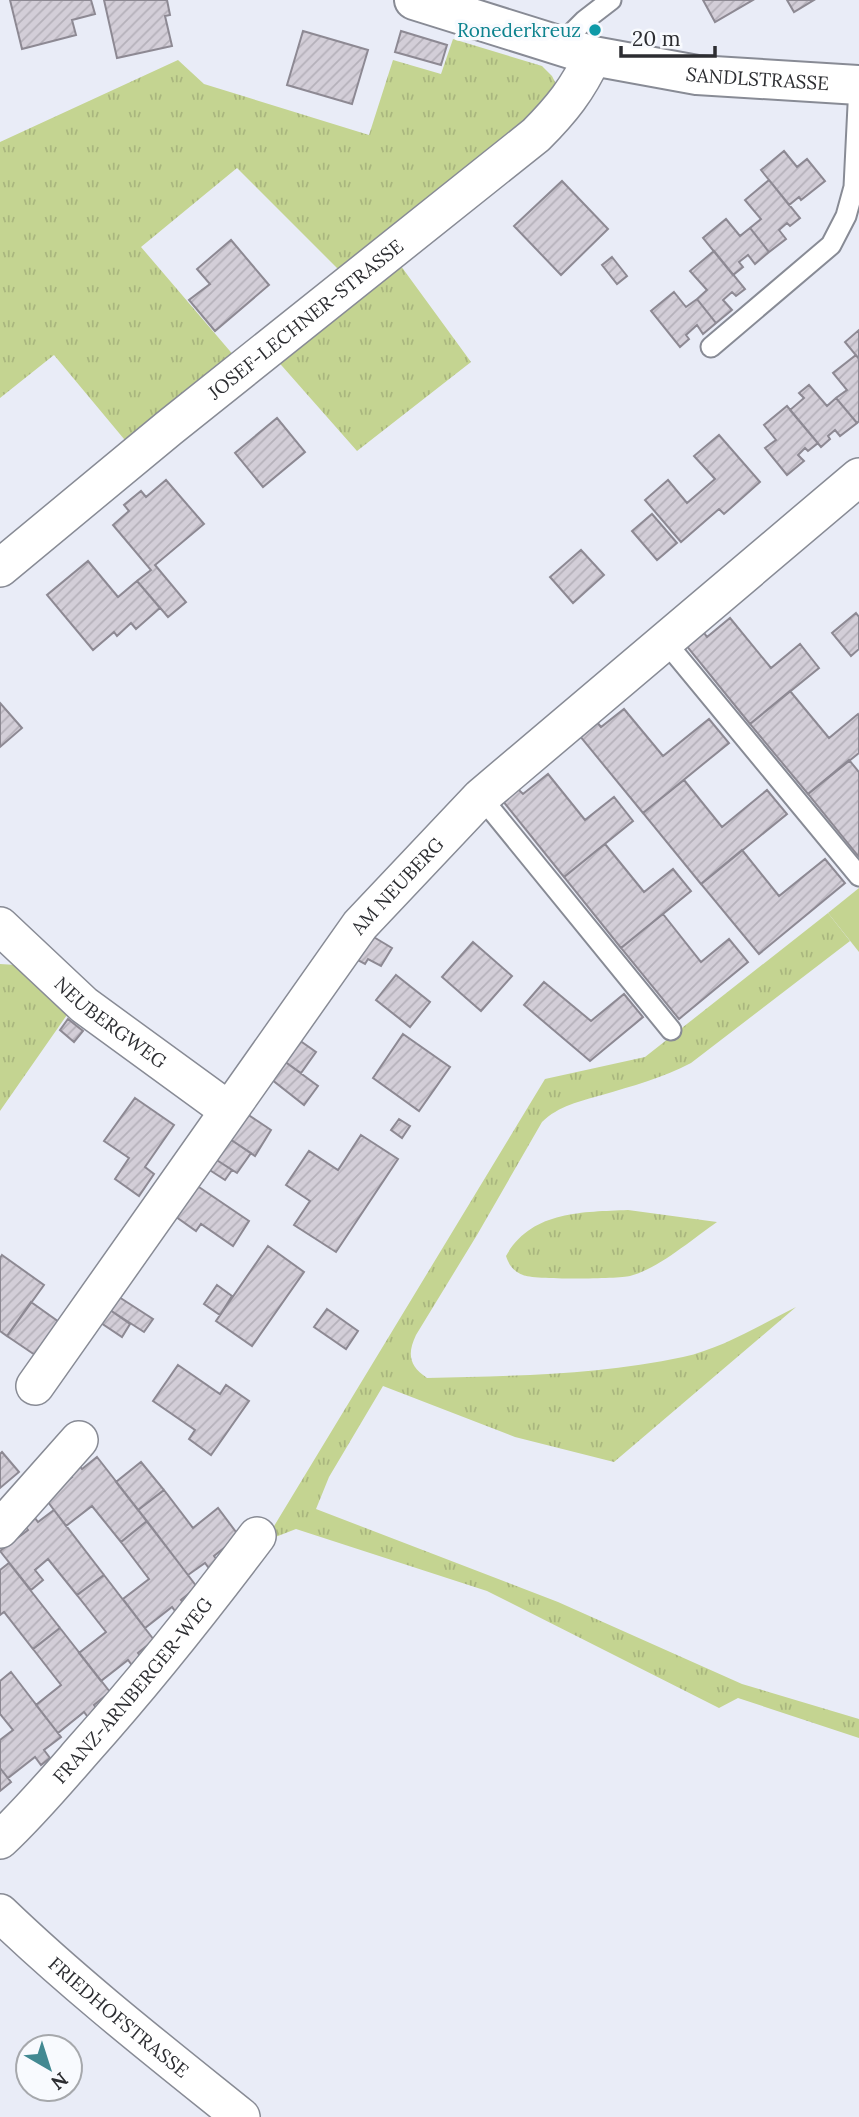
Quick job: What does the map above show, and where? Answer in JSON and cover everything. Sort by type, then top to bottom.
[{"type":"street","name":"SANDLSTRASSE","points":[[414,0],[577,50],[697,75],[859,85]]},
{"type":"street","name":"JOSEF-LECHNER-STRASSE","points":[[0,568],[169,428],[536,135],[559,112],[581,82],[577,50]]},
{"type":"street","name":"AM NEUBERG","points":[[35,1386],[359,925],[481,797],[859,477]]},
{"type":"street","name":"NEUBERGWEG","points":[[2,933],[84,1005],[228,1110]]},
{"type":"street","points":[[0,1529],[79,1440]]},
{"type":"street","name":"FRANZ-ARNBERGER-WEG","points":[[0,1840],[25,1816],[125,1704],[196,1617],[257,1535]]},
{"type":"street","name":"FRIEDHOFSTRASSE","points":[[0,1913],[105,2007],[241,2117]]},
{"type":"lane","points":[[577,50],[585,20],[611,0]]},
{"type":"lane","points":[[711,347],[831,245],[846,216],[854,187],[859,85]]},
{"type":"lane","points":[[664,640],[859,876]]},
{"type":"lane","points":[[481,797],[671,1030]]},
{"type":"green space","points":[[453,39],[542,66],[552,76],[558,88],[552,105],[342,273],[237,168],[141,247],[235,357],[129,445],[54,355],[0,398],[0,142],[178,60],[204,84],[369,135],[393,60],[441,74]]},
{"type":"green space","points":[[398,262],[471,362],[357,451],[275,358]]},
{"type":"green space","points":[[859,888],[859,952],[828,913]]},
{"type":"green space","points":[[828,913],[850,941],[691,1063],[647,1081],[570,1105],[542,1122],[416,1335],[411,1348],[411,1359],[416,1369],[427,1378],[556,1374],[620,1368],[698,1353],[796,1307],[614,1462],[515,1437],[383,1386],[329,1477],[316,1509],[558,1602],[742,1684],[859,1719],[859,1738],[738,1698],[719,1708],[487,1591],[296,1529],[265,1541],[545,1079],[645,1057]]},
{"type":"green space","points":[[0,964],[16,965],[69,1012],[0,1111]]},
{"type":"green space","points":[[628,1210],[717,1222],[653,1267],[630,1276],[530,1277],[517,1272],[507,1259],[506,1256],[517,1241],[543,1222],[576,1214]]},
{"type":"building","points":[[10,0],[91,0],[95,14],[72,20],[76,35],[22,49]]},
{"type":"building","points":[[104,0],[167,0],[170,15],[165,16],[172,46],[117,58]]},
{"type":"building","points":[[703,0],[753,0],[715,22]]},
{"type":"building","points":[[787,0],[814,0],[794,12]]},
{"type":"building","points":[[303,31],[368,50],[352,104],[287,85]]},
{"type":"building","points":[[401,31],[447,45],[441,65],[395,52]]},
{"type":"building","points":[[784,151],[797,167],[807,159],[825,181],[801,200],[799,197],[789,205],[761,170]]},
{"type":"building","points":[[769,180],[800,218],[790,226],[787,223],[779,230],[786,239],[769,252],[750,228],[761,219],[745,200]]},
{"type":"building","points":[[562,181],[608,229],[561,275],[514,226]]},
{"type":"building","points":[[726,219],[740,236],[750,228],[769,252],[755,264],[748,255],[739,262],[743,267],[733,275],[703,238]]},
{"type":"building","points":[[231,240],[269,285],[215,331],[189,300],[210,284],[197,269]]},
{"type":"building","points":[[714,251],[745,289],[736,296],[732,292],[723,300],[732,310],[716,323],[697,299],[707,290],[690,271]]},
{"type":"building","points":[[612,257],[627,276],[617,284],[602,265]]},
{"type":"building","points":[[674,292],[686,307],[697,299],[716,323],[703,334],[697,325],[686,335],[689,339],[680,347],[651,311]]},
{"type":"building","points":[[859,330],[859,359],[845,342]]},
{"type":"building","points":[[856,355],[859,359],[857,423],[836,398],[847,390],[833,373]]},
{"type":"building","points":[[809,385],[827,406],[836,398],[857,423],[840,436],[835,430],[821,447],[790,410],[804,398],[799,393]]},
{"type":"building","points":[[787,406],[818,443],[808,451],[805,448],[798,455],[804,461],[787,475],[765,448],[776,440],[764,425]]},
{"type":"building","points":[[277,418],[305,452],[263,487],[235,453]]},
{"type":"building","points":[[719,435],[760,482],[724,514],[719,509],[681,542],[645,500],[668,480],[687,503],[715,479],[694,456]]},
{"type":"building","points":[[166,480],[204,524],[155,565],[186,602],[168,617],[137,581],[151,570],[113,525],[129,511],[124,505],[141,491],[146,497]]},
{"type":"building","points":[[652,514],[677,543],[657,560],[632,531]]},
{"type":"building","points":[[581,550],[604,575],[573,603],[550,577]]},
{"type":"building","points":[[88,561],[118,597],[137,581],[160,608],[136,629],[131,623],[117,636],[114,632],[93,650],[47,595]]},
{"type":"building","points":[[856,613],[859,617],[859,649],[851,656],[832,633]]},
{"type":"building","points":[[730,618],[771,668],[800,644],[819,668],[750,724],[685,644],[702,630],[707,637]]},
{"type":"building","points":[[790,691],[829,738],[858,714],[859,716],[859,753],[808,794],[750,724]]},
{"type":"building","points":[[0,703],[22,728],[0,747]]},
{"type":"building","points":[[624,709],[663,756],[709,719],[729,743],[643,813],[579,735],[596,721],[601,727]]},
{"type":"building","points":[[849,760],[859,772],[859,857],[808,794]]},
{"type":"building","points":[[548,774],[585,820],[614,797],[633,821],[564,877],[502,800],[517,788],[523,794]]},
{"type":"building","points":[[684,780],[722,827],[767,790],[787,814],[701,884],[643,813]]},
{"type":"building","points":[[605,844],[644,892],[673,869],[691,891],[621,948],[564,877]]},
{"type":"building","points":[[742,850],[779,896],[825,859],[845,883],[759,954],[701,884]]},
{"type":"building","points":[[663,914],[701,962],[729,939],[748,962],[679,1019],[621,948]]},
{"type":"building","points":[[367,933],[392,948],[381,966],[368,959],[365,964],[352,957]]},
{"type":"building","points":[[473,942],[512,976],[481,1011],[442,977]]},
{"type":"building","points":[[396,975],[430,1002],[410,1027],[376,1000]]},
{"type":"building","points":[[544,982],[591,1021],[624,994],[643,1017],[590,1061],[524,1005]]},
{"type":"building","points":[[68,1019],[83,1031],[74,1042],[60,1030]]},
{"type":"building","points":[[403,1034],[450,1067],[419,1111],[373,1078]]},
{"type":"building","points":[[299,1040],[316,1052],[301,1073],[284,1061]]},
{"type":"building","points":[[284,1061],[318,1086],[304,1105],[271,1079]]},
{"type":"building","points":[[135,1098],[174,1125],[145,1167],[154,1174],[139,1196],[115,1179],[129,1158],[104,1141]]},
{"type":"building","points":[[247,1114],[271,1130],[255,1156],[230,1139]]},
{"type":"building","points":[[399,1119],[410,1126],[402,1138],[391,1130]]},
{"type":"building","points":[[361,1135],[398,1159],[336,1252],[294,1225],[310,1201],[286,1185],[309,1151],[338,1170]]},
{"type":"building","points":[[225,1136],[251,1153],[237,1173],[212,1157]]},
{"type":"building","points":[[212,1157],[232,1170],[225,1180],[205,1167]]},
{"type":"building","points":[[193,1183],[249,1221],[233,1246],[201,1224],[196,1231],[172,1214]]},
{"type":"building","points":[[268,1246],[304,1272],[252,1346],[216,1321]]},
{"type":"building","points":[[2,1255],[44,1285],[7,1336],[0,1331]]},
{"type":"building","points":[[217,1285],[232,1296],[220,1315],[204,1304]]},
{"type":"building","points":[[119,1297],[153,1319],[144,1332],[110,1310]]},
{"type":"building","points":[[31,1302],[59,1322],[35,1355],[7,1336]]},
{"type":"building","points":[[327,1309],[358,1331],[346,1349],[314,1327]]},
{"type":"building","points":[[110,1310],[130,1324],[122,1337],[101,1323]]},
{"type":"building","points":[[178,1365],[220,1394],[226,1385],[249,1401],[211,1455],[189,1439],[195,1430],[153,1401]]},
{"type":"building","points":[[2,1452],[19,1472],[0,1488],[0,1454]]},
{"type":"building","points":[[97,1457],[147,1521],[121,1542],[92,1506],[66,1526],[45,1498],[72,1477],[65,1468],[76,1461],[82,1469]]},
{"type":"building","points":[[141,1462],[164,1490],[138,1510],[116,1482]]},
{"type":"building","points":[[164,1490],[193,1528],[218,1508],[239,1536],[214,1556],[220,1564],[211,1571],[205,1563],[188,1575],[138,1510]]},
{"type":"building","points":[[54,1510],[104,1575],[77,1595],[48,1559],[35,1570],[43,1580],[31,1590],[0,1551],[28,1530],[22,1522],[32,1514],[38,1522]]},
{"type":"building","points":[[147,1521],[197,1587],[181,1600],[187,1608],[178,1615],[172,1607],[145,1628],[123,1599],[149,1579],[121,1542]]},
{"type":"building","points":[[9,1563],[60,1628],[33,1649],[4,1612],[0,1615],[0,1570]]},
{"type":"building","points":[[104,1575],[154,1640],[138,1653],[144,1661],[134,1668],[128,1660],[101,1681],[79,1653],[106,1632],[77,1595]]},
{"type":"building","points":[[60,1628],[110,1692],[94,1705],[100,1713],[90,1720],[84,1712],[58,1733],[36,1705],[61,1685],[33,1649]]},
{"type":"building","points":[[11,1672],[61,1737],[44,1750],[50,1758],[41,1765],[35,1757],[8,1778],[0,1768],[0,1740],[13,1730],[0,1714],[0,1681]]},
{"type":"building","points":[[0,1768],[11,1782],[0,1791]]},
{"type":"place","name":"Ronederkreuz","points":[[595,30]]}]
